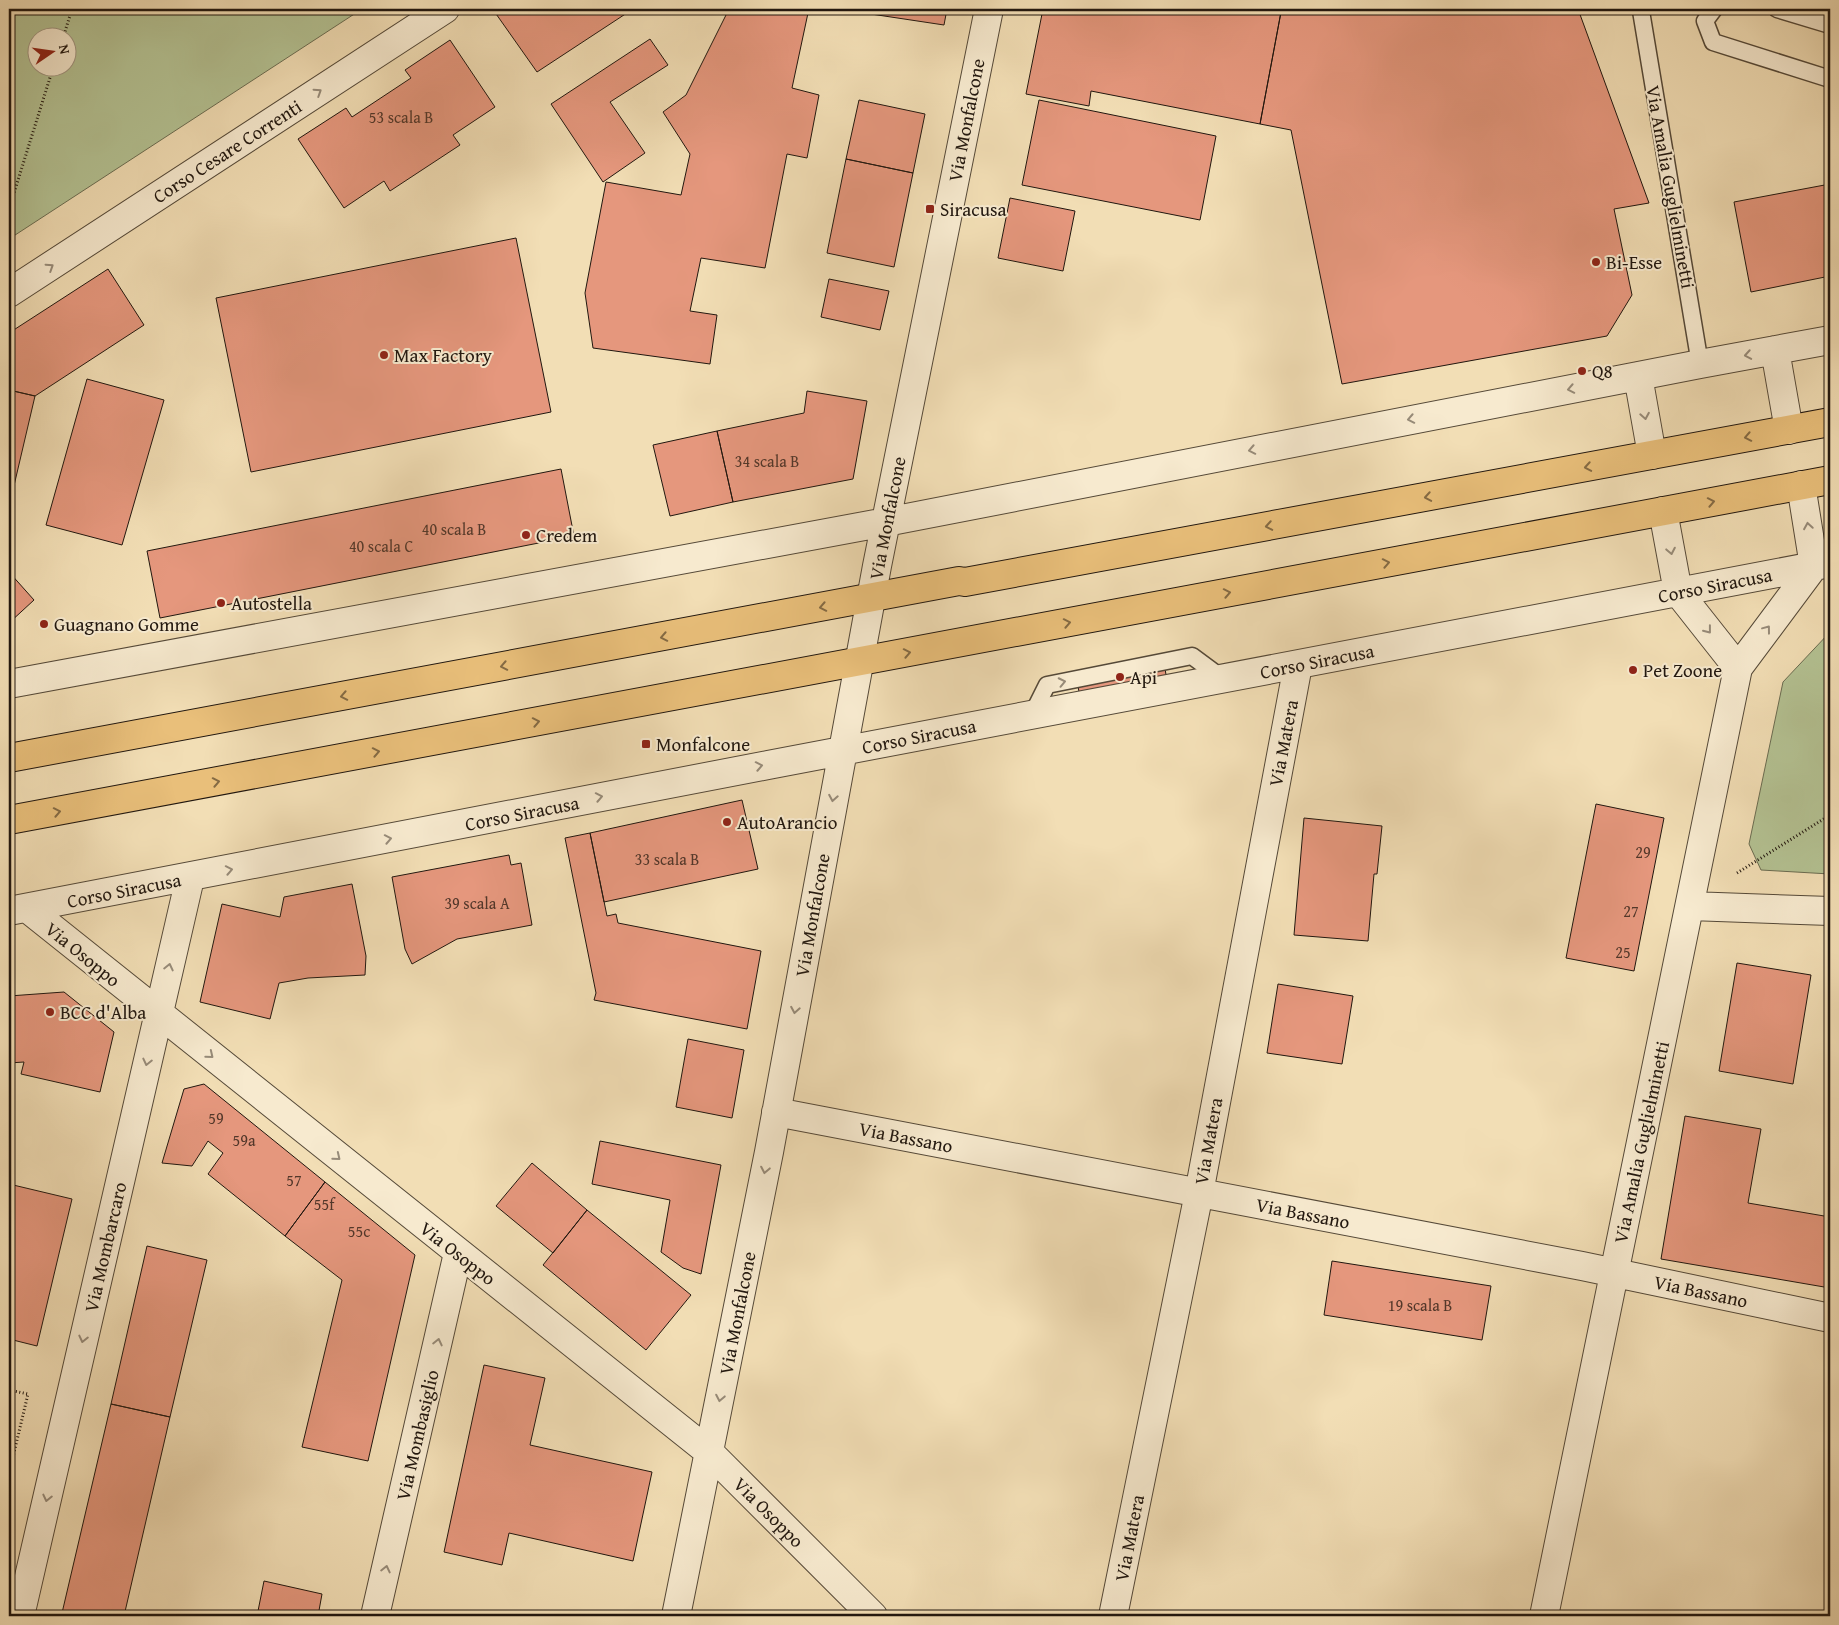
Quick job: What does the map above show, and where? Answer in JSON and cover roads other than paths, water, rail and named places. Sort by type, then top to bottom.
[{"type":"main road","points":[[9,758],[1830,422]]},
{"type":"main road","points":[[9,820],[1830,480]]},
{"type":"street","name":"Corso Cesare Correnti","points":[[9,293],[445,9]]},
{"type":"street","name":"Via Monfalcone","points":[[676,1616],[776,1112],[871,598],[989,9]]},
{"type":"street","points":[[9,684],[886,522],[1830,340]]},
{"type":"street","points":[[1774,350],[1789,430]]},
{"type":"street","points":[[1638,376],[1652,455]]},
{"type":"street","points":[[1801,486],[1822,564]]},
{"type":"street","points":[[1663,511],[1678,592],[1738,668]]},
{"type":"street","name":"Corso Siracusa","points":[[18,910],[842,750],[1298,665],[1822,564]]},
{"type":"street","name":"Via Amalia Guglielminetti","points":[[1544,1616],[1738,668],[1822,564]]},
{"type":"street","name":"Via Matera","points":[[1113,1616],[1199,1193],[1298,665]]},
{"type":"street","name":"Via Mombarcaro","points":[[20,1616],[190,878]]},
{"type":"street","points":[[1690,906],[1830,911]]},
{"type":"street","name":"Via Osoppo","points":[[18,910],[158,1014],[709,1452],[872,1616]]},
{"type":"street","name":"Via Bassano","points":[[776,1112],[1614,1273],[1830,1318]]},
{"type":"street","name":"Via Mombasiglio","points":[[375,1616],[458,1253]]},
{"type":"lane","points":[[1714,9],[1705,20],[1713,42],[1830,79]]},
{"type":"lane","points":[[1777,9],[1830,25]]},
{"type":"lane","name":"Via Amalia Guglielminetti","points":[[1641,11],[1700,364]]},
{"type":"place","name":"Siracusa","points":[[930,209]]},
{"type":"place","name":"Bi-Esse","points":[[1596,262]]},
{"type":"place","name":"Max Factory","points":[[384,355]]},
{"type":"place","name":"Q8","points":[[1582,371]]},
{"type":"place","name":"Credem","points":[[526,535]]},
{"type":"place","name":"Autostella","points":[[221,603]]},
{"type":"place","name":"Guagnano Gomme","points":[[44,624]]},
{"type":"place","name":"Pet Zoone","points":[[1633,670]]},
{"type":"place","name":"Api","points":[[1120,677]]},
{"type":"place","name":"Monfalcone","points":[[646,744]]},
{"type":"place","name":"AutoArancio","points":[[727,822]]},
{"type":"place","name":"BCC d'Alba","points":[[50,1012]]}]
